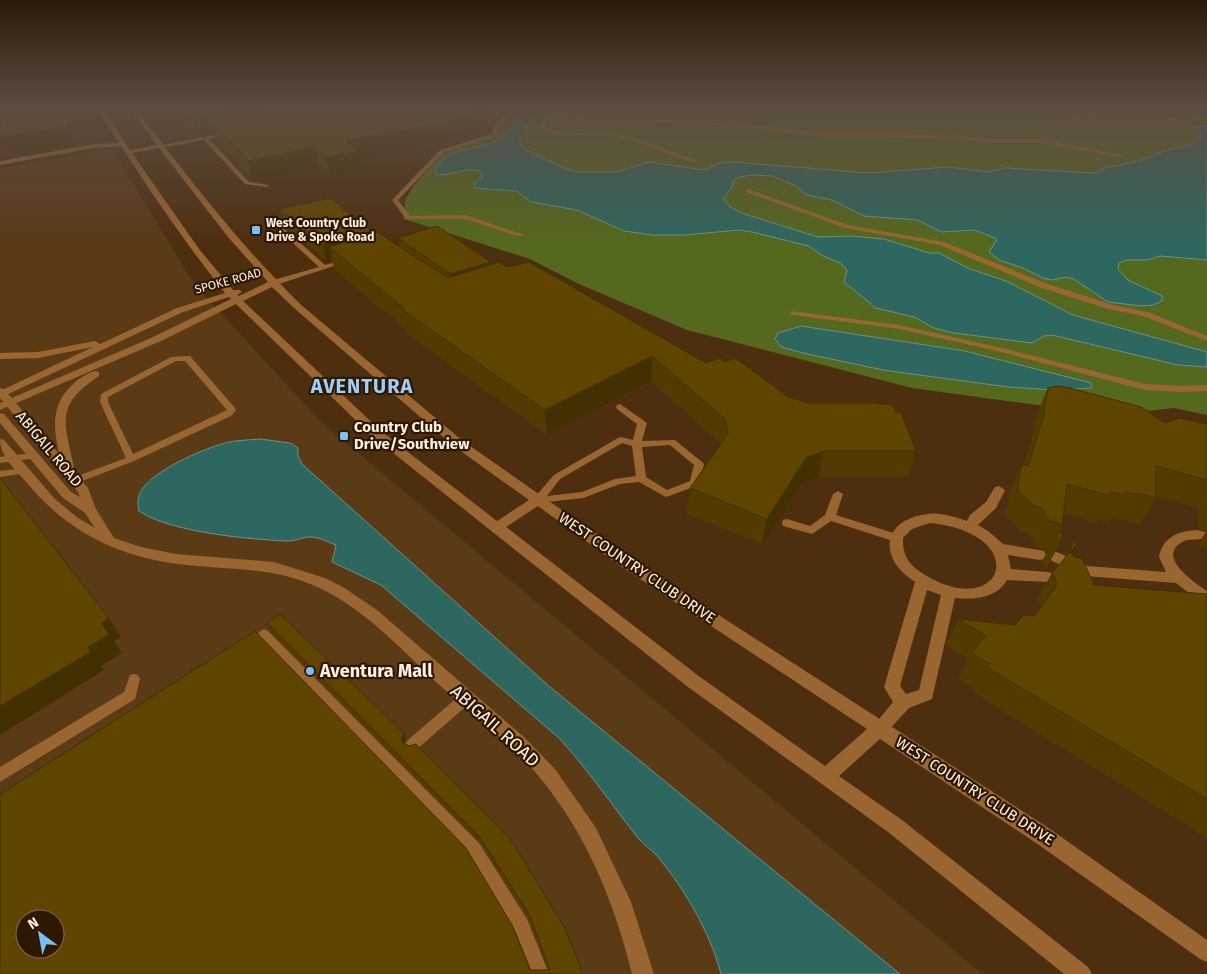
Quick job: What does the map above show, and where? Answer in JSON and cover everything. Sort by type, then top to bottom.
[{"type":"street","points":[[129,153],[196,251],[233,297],[377,434],[694,682],[895,826],[1080,974]]},
{"type":"street","name":"WEST COUNTRY CLUB DRIVE","points":[[167,153],[231,236],[296,306],[459,444],[624,561],[1101,875],[1207,952]]},
{"type":"street","name":"SPOKE ROAD","points":[[2,398],[188,307],[233,297],[273,283]]},
{"type":"street","name":"SPOKE ROAD","points":[[2,398],[157,339],[233,297]]},
{"type":"street","points":[[0,356],[51,353],[122,338]]},
{"type":"street","points":[[73,476],[59,416],[64,399],[82,382],[157,339]]},
{"type":"street","name":"ABIGAIL ROAD","points":[[2,398],[73,476],[84,491],[90,510],[110,540]]},
{"type":"street","name":"ABIGAIL ROAD","points":[[0,416],[67,495],[90,510]]},
{"type":"street","name":"ABIGAIL ROAD","points":[[3,452],[71,520],[128,549],[179,560],[260,566],[298,573],[327,584],[345,594],[366,610],[529,754],[562,791],[608,868],[624,906],[643,974]]},
{"type":"street","points":[[970,527],[974,518],[991,505],[1000,490]]},
{"type":"street","points":[[495,528],[538,500]]},
{"type":"street","points":[[999,548],[1004,567],[993,588],[980,593],[963,594],[949,592],[922,581],[901,562],[895,550],[896,538],[902,528],[914,521],[929,518],[947,519],[970,527],[999,548],[1039,555]]},
{"type":"street","points":[[1200,535],[1177,538],[1169,545],[1166,555],[1170,566],[1179,578],[1207,598]]},
{"type":"street","points":[[1057,558],[1085,571],[1179,578]]},
{"type":"street","points":[[1064,578],[1085,571]]},
{"type":"street","points":[[1002,574],[1047,577]]},
{"type":"street","points":[[903,704],[892,687],[922,581]]},
{"type":"street","points":[[826,776],[879,729],[903,704],[926,694],[949,592]]},
{"type":"lane","points":[[0,163],[52,153]]},
{"type":"lane","points":[[219,153],[247,183],[266,186]]},
{"type":"lane","points":[[440,153],[395,200],[408,218],[466,217],[520,235]]},
{"type":"lane","points":[[673,153],[694,161]]},
{"type":"lane","points":[[1112,153],[1121,155]]},
{"type":"lane","points":[[748,191],[847,227],[942,243],[1042,285],[1111,307],[1146,314],[1207,339]]},
{"type":"lane","points":[[301,218],[276,224],[324,268]]},
{"type":"lane","points":[[273,283],[350,260]]},
{"type":"lane","points":[[794,313],[899,327],[998,349],[1145,387],[1207,388]]},
{"type":"lane","points":[[73,476],[131,460],[228,414],[232,410],[187,358],[174,359],[104,396],[104,402],[131,460]]},
{"type":"lane","points":[[620,407],[642,423],[637,444],[641,479]]},
{"type":"lane","points":[[621,440],[637,444],[672,442],[699,464],[695,482],[666,494],[641,479],[619,481],[583,495],[538,500],[557,477],[621,440]]},
{"type":"lane","points":[[3,452],[33,456]]},
{"type":"lane","points":[[0,474],[24,471]]},
{"type":"lane","points":[[787,523],[812,530],[830,518],[838,494]]},
{"type":"lane","points":[[830,518],[896,538]]},
{"type":"lane","points":[[264,634],[474,848],[521,924],[541,974]]},
{"type":"lane","points":[[0,775],[130,695],[134,680]]},
{"type":"lane","points":[[412,745],[465,699]]},
{"type":"shaded area","name":"Aventura Mall","points":[[87,153],[115,153],[194,284],[322,423],[982,974],[0,974],[0,169]]},
{"type":"green space","points":[[443,153],[1207,153],[1207,415],[1174,408],[1111,415],[912,388],[687,330],[579,284],[530,259],[404,219],[405,201],[414,185]]},
{"type":"water","points":[[533,153],[577,172],[617,172],[649,162],[705,170],[720,163],[733,162],[868,173],[949,167],[988,172],[1005,168],[1091,173],[1099,172],[1104,168],[1140,161],[1158,153],[1207,153],[1207,260],[1160,256],[1147,260],[1127,260],[1119,263],[1118,269],[1128,280],[1162,296],[1162,301],[1153,305],[1141,306],[1108,302],[1074,279],[1066,277],[1052,280],[1043,278],[1023,268],[999,260],[989,252],[997,239],[975,230],[942,232],[917,220],[864,216],[832,200],[807,195],[796,186],[773,176],[752,175],[735,178],[731,189],[723,198],[729,206],[741,213],[818,237],[851,236],[884,239],[929,253],[939,253],[970,269],[1006,281],[1073,315],[1207,352],[1207,367],[1178,365],[1052,335],[1044,336],[1032,343],[954,333],[934,328],[914,317],[876,308],[844,282],[847,270],[840,263],[823,256],[809,246],[739,230],[685,235],[652,235],[624,231],[577,210],[531,202],[517,191],[475,188],[474,183],[483,178],[480,171],[468,170],[446,175],[435,174],[443,159],[451,155]]},
{"type":"water","points":[[801,326],[965,351],[1091,383],[1091,388],[1055,390],[1008,387],[883,370],[781,347],[775,339],[778,333]]},
{"type":"water","points":[[260,439],[290,443],[298,448],[298,456],[302,464],[550,687],[900,974],[721,974],[696,912],[678,883],[658,857],[638,838],[571,751],[560,739],[381,585],[332,562],[336,545],[314,537],[285,541],[209,533],[169,524],[139,511],[138,500],[140,493],[154,477],[165,469],[215,446],[234,441]]},
{"type":"building","points":[[241,153],[284,153],[248,161]]},
{"type":"building","points":[[322,153],[345,153],[326,157]]},
{"type":"building","points":[[330,198],[371,231],[323,245],[280,209]]},
{"type":"building","points":[[437,226],[491,262],[450,274],[398,238]]},
{"type":"building","points":[[377,232],[448,278],[499,262],[507,267],[529,262],[706,363],[720,358],[725,362],[735,358],[789,397],[808,403],[873,403],[893,405],[896,412],[901,412],[916,451],[824,451],[806,458],[767,519],[690,488],[728,434],[725,419],[652,356],[545,410],[403,310],[405,309],[329,247]]},
{"type":"building","points":[[1057,386],[1141,407],[1165,423],[1180,418],[1207,424],[1207,480],[1156,466],[1156,498],[1125,492],[1125,495],[1111,492],[1111,496],[1067,484],[1062,528],[1059,523],[1049,521],[1042,508],[1033,505],[1017,490],[1022,464],[1028,466],[1043,418],[1048,388]]},
{"type":"building","points":[[0,478],[109,618],[102,623],[109,635],[88,647],[91,652],[0,706]]},
{"type":"building","points":[[1062,531],[1060,543],[1056,535]]},
{"type":"building","points":[[1075,541],[1077,545],[1071,550],[1070,548]]},
{"type":"building","points":[[1070,552],[1074,557],[1082,558],[1094,585],[1207,594],[1207,799],[988,668],[990,664],[971,653],[986,636],[959,619],[1015,625],[1023,615],[1035,616],[1058,584],[1052,573]]},
{"type":"building","points":[[280,614],[404,733],[401,738],[403,743],[409,746],[416,744],[511,840],[565,928],[583,974],[0,974],[0,794],[255,631],[466,848],[512,925],[530,970],[550,970],[528,912],[479,836],[267,623]]},
{"type":"place","name":"West Country Club Drive & Spoke Road","points":[[256,230]]},
{"type":"place","name":"Country Club Drive/Southview","points":[[344,436]]},
{"type":"place","name":"Aventura Mall","points":[[310,671]]},
{"type":"district","name":"AVENTURA","points":[[362,386]]}]
